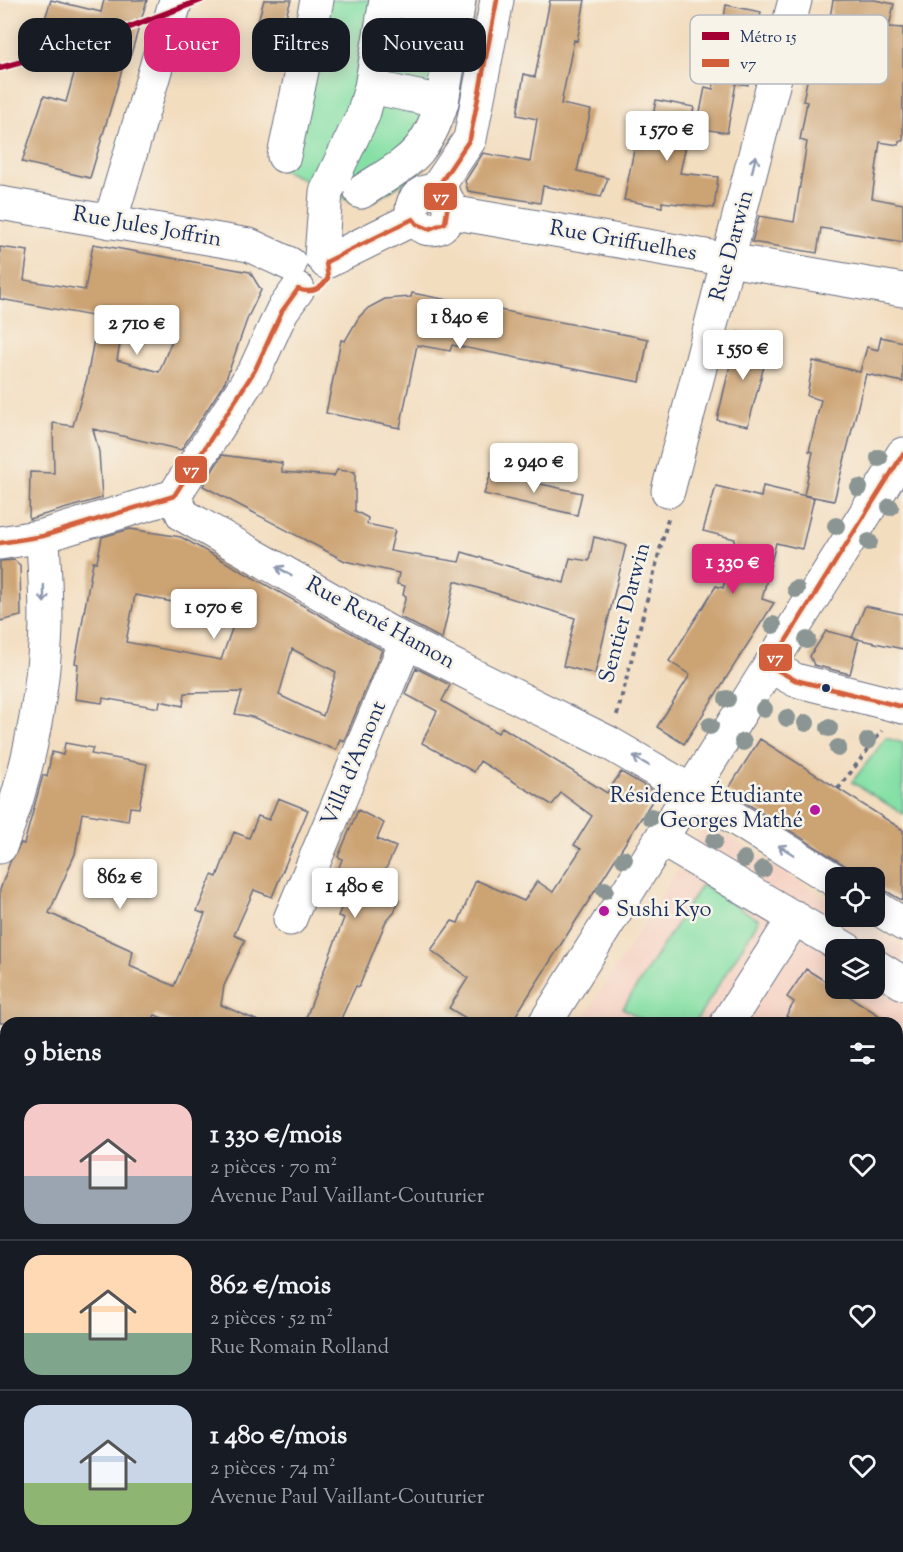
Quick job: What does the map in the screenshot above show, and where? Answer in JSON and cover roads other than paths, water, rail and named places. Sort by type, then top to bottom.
[{"type":"street","points":[[110,222],[176,0]]},
{"type":"street","points":[[284,156],[317,0]]},
{"type":"street","points":[[0,543],[43,536],[174,496],[255,370],[282,311],[309,268],[326,192],[363,115],[371,87],[386,0]]},
{"type":"street","points":[[361,192],[422,149],[434,131],[442,102],[458,7],[394,0]]},
{"type":"street","points":[[309,268],[413,219],[423,228],[435,229],[445,224],[442,202],[470,139],[497,0]]},
{"type":"street","name":"Rue Darwin","points":[[791,15],[795,0]]},
{"type":"street","name":"Rue Darwin","points":[[668,491],[774,84]]},
{"type":"street","points":[[371,87],[442,102]]},
{"type":"street","name":"Rue Griffuelhes","points":[[442,202],[729,261],[903,290]]},
{"type":"street","name":"Rue Jules Joffrin","points":[[0,203],[249,246],[309,268]]},
{"type":"street","points":[[549,1017],[903,454]]},
{"type":"street","name":"Rue René Hamon","points":[[174,496],[183,515],[406,642],[609,744],[691,791],[825,874]]},
{"type":"street","points":[[0,847],[9,825],[34,729],[45,645],[43,536]]},
{"type":"street","name":"Villa d'Amont","points":[[290,919],[406,642]]},
{"type":"street","points":[[770,666],[795,680],[901,706]]},
{"type":"street","points":[[661,839],[830,939]]},
{"type":"street","points":[[885,913],[903,924]]},
{"type":"street","points":[[731,1017],[795,917]]},
{"type":"street","points":[[885,972],[903,983]]},
{"type":"metro line","name":"15","points":[[0,68],[80,46],[201,0]]},
{"type":"place","name":"Résidence Étudiante Georges Mathé","points":[[815,810]]},
{"type":"place","name":"Sushi Kyo","points":[[604,911]]}]
